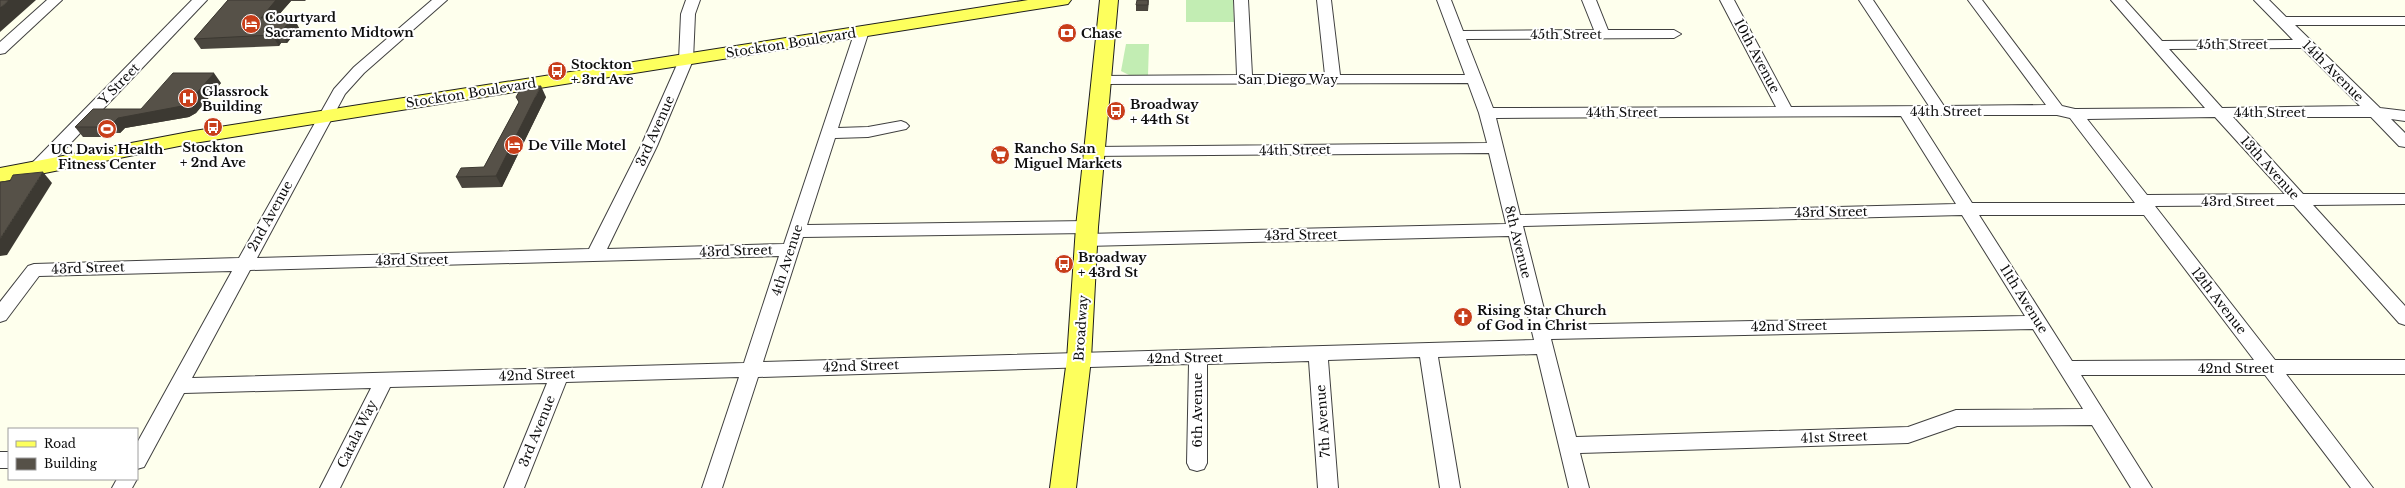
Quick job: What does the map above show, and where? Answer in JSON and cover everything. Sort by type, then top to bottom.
[{"type":"main road","name":"Stockton Boulevard","points":[[0,175],[180,139],[1062,0]]},
{"type":"main road","name":"Broadway","points":[[1063,488],[1079,359],[1087,234],[1109,0]]},
{"type":"street","points":[[0,35],[40,0]]},
{"type":"street","points":[[0,50],[55,0]]},
{"type":"street","name":"Y Street","points":[[38,167],[200,0]]},
{"type":"street","name":"2nd Avenue","points":[[138,457],[324,116],[339,92],[359,70],[440,0]]},
{"type":"street","name":"3rd Avenue","points":[[595,255],[649,146],[686,60],[688,14],[693,0]]},
{"type":"street","points":[[1241,0],[1245,80]]},
{"type":"street","points":[[1324,0],[1333,79]]},
{"type":"street","name":"8th Avenue","points":[[1444,0],[1487,113],[1579,488]]},
{"type":"street","points":[[1589,0],[1603,34]]},
{"type":"street","name":"10th Avenue","points":[[1727,0],[1786,111]]},
{"type":"street","points":[[1866,0],[1940,111]]},
{"type":"street","points":[[1975,0],[2057,110]]},
{"type":"street","name":"13th Avenue","points":[[2118,0],[2405,318]]},
{"type":"street","name":"14th Avenue","points":[[2261,0],[2405,142]]},
{"type":"street","points":[[2282,21],[2405,21]]},
{"type":"street","name":"4th Avenue","points":[[712,488],[862,32]]},
{"type":"street","name":"45th Street","points":[[1458,35],[1674,34]]},
{"type":"street","name":"45th Street","points":[[2158,45],[2307,44]]},
{"type":"street","name":"San Diego Way","points":[[1101,80],[1474,79]]},
{"type":"street","name":"44th Street","points":[[1487,113],[2057,110],[2075,114],[2361,111],[2405,116]]},
{"type":"street","name":"11th Avenue","points":[[1906,111],[2142,488]]},
{"type":"street","name":"12th Avenue","points":[[2075,114],[2363,488]]},
{"type":"street","points":[[829,133],[868,132],[901,126]]},
{"type":"street","name":"44th Street","points":[[1094,152],[1495,148]]},
{"type":"street","name":"43rd Street","points":[[796,232],[1087,234],[1514,225],[1968,209],[2299,200],[2405,199]]},
{"type":"street","name":"43rd Street","points":[[0,315],[34,270],[790,250]]},
{"type":"street","name":"42nd Street","points":[[178,386],[1079,359],[1198,358],[1318,354],[1428,350],[1542,340],[2038,322]]},
{"type":"street","points":[[1428,350],[1450,488]]},
{"type":"street","name":"7th Avenue","points":[[1318,354],[1328,488]]},
{"type":"street","name":"6th Avenue","points":[[1197,463],[1198,358]]},
{"type":"street","name":"42nd Street","points":[[2067,368],[2405,367]]},
{"type":"street","name":"3rd Avenue","points":[[514,488],[560,374]]},
{"type":"street","name":"Catala Way","points":[[330,488],[384,380]]},
{"type":"street","name":"41st Street","points":[[1568,445],[1908,435],[1956,418],[2098,417]]},
{"type":"green space","points":[[1186,0],[1233,0],[1234,22],[1186,22]]},
{"type":"green space","points":[[1126,44],[1149,44],[1148,75],[1129,75],[1121,71]]},
{"type":"building","points":[[0,0],[9,0],[0,8]]},
{"type":"building","points":[[228,0],[276,0],[261,18],[293,17],[281,32],[275,32],[272,35],[194,39]]},
{"type":"building","points":[[1137,0],[1148,0],[1148,5],[1136,5]]},
{"type":"building","points":[[173,73],[214,73],[189,102],[182,106],[118,118],[113,123],[106,123],[103,127],[75,127],[93,109],[141,109]]},
{"type":"building","points":[[541,86],[496,176],[456,177],[461,168],[484,167],[519,102],[516,97],[519,92],[524,87]]},
{"type":"building","points":[[43,172],[0,239],[0,182],[10,181],[13,175]]},
{"type":"place","name":"Courtyard Sacramento Midtown","points":[[251,24]]},
{"type":"place","name":"Chase","points":[[1067,33]]},
{"type":"place","name":"Stockton + 3rd Ave","points":[[557,71]]},
{"type":"place","name":"Glassrock Building","points":[[188,98]]},
{"type":"place","name":"Broadway + 44th St","points":[[1116,111]]},
{"type":"place","name":"Stockton + 2nd Ave","points":[[213,127]]},
{"type":"place","name":"UC Davis Health Fitness Center","points":[[107,129]]},
{"type":"place","name":"De Ville Motel","points":[[514,145]]},
{"type":"place","name":"Rancho San Miguel Markets","points":[[1000,155]]},
{"type":"place","name":"Broadway + 43rd St","points":[[1064,264]]},
{"type":"place","name":"Rising Star Church of God in Christ","points":[[1463,317]]}]
